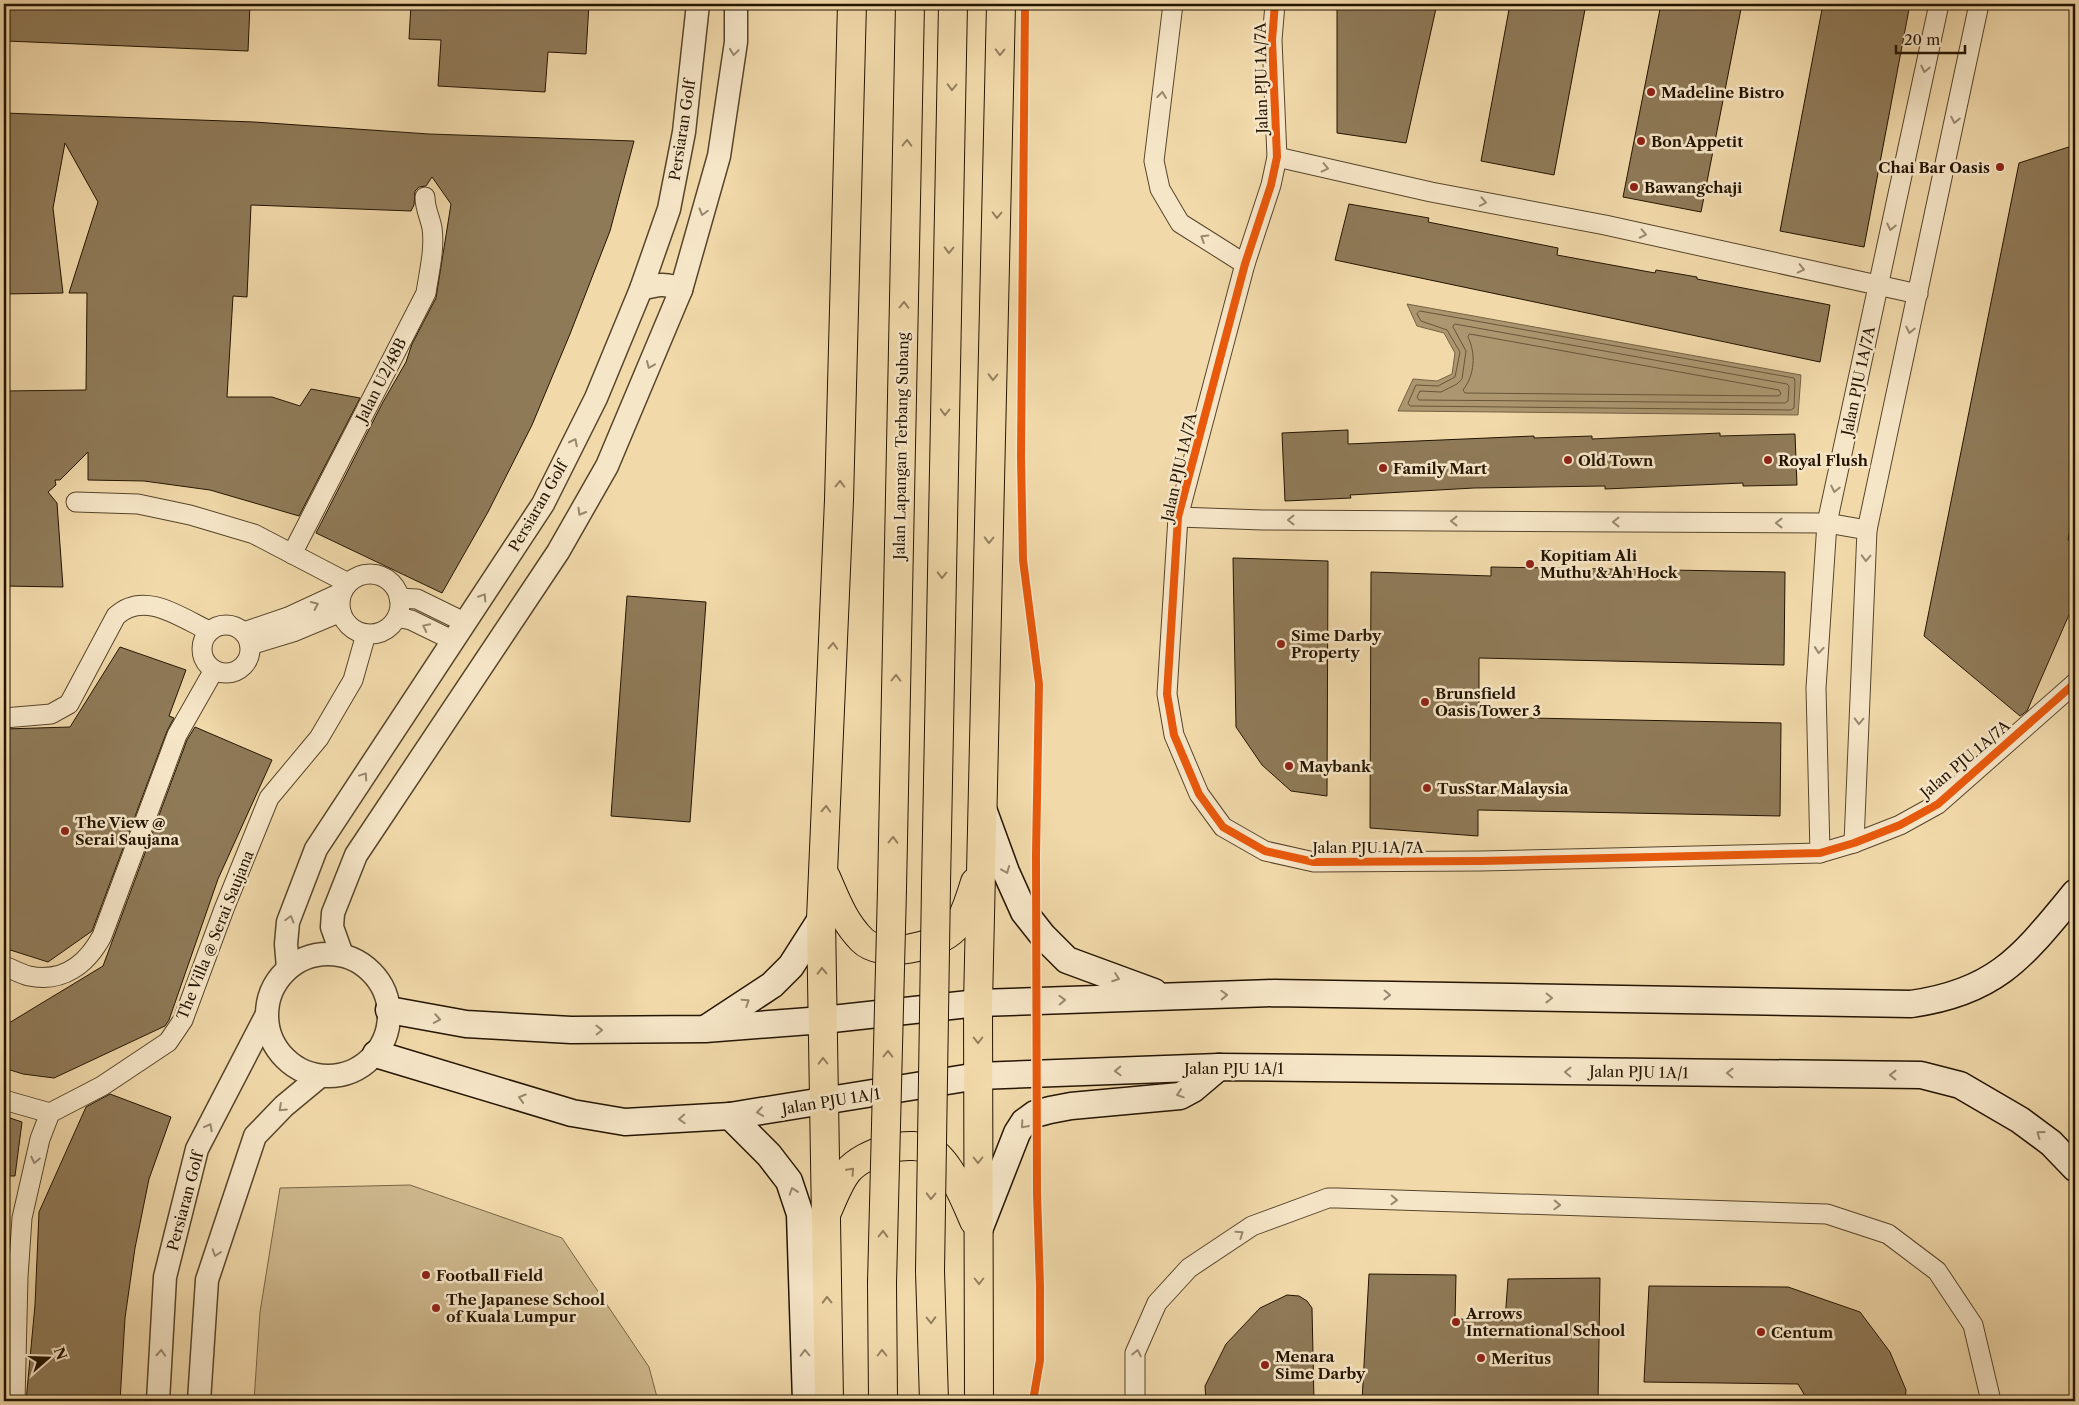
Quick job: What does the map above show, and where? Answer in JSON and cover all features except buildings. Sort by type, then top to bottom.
[{"type":"main road","points":[[829,1401],[821,919],[840,490],[852,4]]},
{"type":"main road","name":"Jalan Lapangan Terbang Subang","points":[[883,1401],[882,1283],[910,4]]},
{"type":"main road","points":[[934,1401],[930,1271],[953,4]]},
{"type":"main road","points":[[979,1401],[978,1003],[1002,4]]},
{"type":"main road","points":[[983,808],[1006,872],[1024,912],[1042,936],[1067,960],[1168,997]]},
{"type":"main road","points":[[823,868],[843,917],[863,942],[882,949],[906,949],[931,944],[956,928],[967,906],[982,864]]},
{"type":"main road","points":[[389,1010],[466,1024],[571,1030],[705,1029],[823,1020],[978,1003],[1274,993],[1911,1004],[1940,1000],[1974,988],[1996,976],[2031,946],[2075,893]]},
{"type":"main road","points":[[705,1029],[772,985],[791,966],[821,919]]},
{"type":"main road","name":"Jalan PJU 1A/1","points":[[376,1054],[572,1113],[625,1122],[730,1116],[978,1076],[1219,1067],[1921,1075],[1960,1085],[2020,1120],[2051,1143],[2075,1168]]},
{"type":"main road","points":[[978,1232],[1017,1133],[1024,1122],[1035,1114],[1071,1106],[1180,1096],[1193,1089],[1219,1067]]},
{"type":"main road","points":[[730,1116],[769,1155],[789,1181],[800,1214],[806,1401]]},
{"type":"main road","points":[[826,1213],[849,1170],[870,1156],[888,1148],[913,1146],[933,1152],[949,1170],[964,1197],[978,1232]]},
{"type":"street","name":"Persiaran Golf","points":[[288,968],[286,944],[288,922],[316,849],[543,504],[596,398],[641,289],[669,209],[684,132],[698,4]]},
{"type":"street","points":[[342,955],[332,927],[333,913],[356,855],[558,552],[607,466],[681,290],[719,156],[736,42],[736,4]]},
{"type":"street","points":[[1173,4],[1154,161],[1160,189],[1180,223],[1245,264]]},
{"type":"street","name":"Jalan PJU 1A/7A","points":[[1275,4],[1272,40],[1277,157],[1272,185],[1245,264],[1178,517],[1166,694],[1174,735],[1199,794],[1223,827],[1265,851],[1314,862],[1481,861],[1820,853],[1854,844],[1900,825],[1938,804],[2075,683]]},
{"type":"street","name":"Jalan PJU 1A/7A","points":[[1820,853],[1816,688],[1827,523],[1939,4]]},
{"type":"street","points":[[1854,844],[1867,530],[1979,4]]},
{"type":"street","points":[[1277,157],[1430,192],[1605,226],[1918,294]]},
{"type":"street","name":"Jalan U2/48B","points":[[292,554],[426,293],[433,252],[432,227],[425,208],[425,197]]},
{"type":"street","points":[[641,289],[658,284],[672,284],[681,290]]},
{"type":"street","points":[[76,502],[138,504],[190,515],[254,534],[292,554],[345,588]]},
{"type":"street","points":[[1178,517],[1273,520],[1827,523],[1867,530]]},
{"type":"street","points":[[247,639],[345,588],[364,575],[374,574],[383,577],[396,589],[398,608],[385,631],[376,634],[366,634],[350,627],[341,612],[340,602],[345,588]]},
{"type":"street","points":[[4,718],[51,714],[69,704],[116,616],[123,609],[143,604],[154,606],[209,631]]},
{"type":"street","points":[[398,608],[411,620],[460,632]]},
{"type":"street","points":[[247,639],[293,632],[341,612]]},
{"type":"street","points":[[230,625],[247,639],[248,661],[236,671],[221,673],[214,670],[208,665],[202,651],[205,636],[209,631],[216,626],[230,625]]},
{"type":"street","name":"The Villa @ Serai Saujana","points":[[50,1113],[102,1086],[168,1042],[183,1020],[224,909],[269,798],[319,738],[353,680],[366,634]]},
{"type":"street","points":[[4,966],[29,976],[48,978],[81,965],[93,953],[102,936],[178,735],[214,670]]},
{"type":"street","points":[[323,953],[342,955],[360,962],[374,975],[385,991],[389,1010],[389,1026],[384,1041],[376,1054],[360,1068],[341,1076],[319,1077],[303,1072],[288,1062],[276,1049],[269,1034],[266,1016],[268,998],[276,981],[288,968],[304,958],[323,953]]},
{"type":"street","name":"Persiaran Golf","points":[[158,1401],[165,1277],[197,1149],[266,1016]]},
{"type":"street","points":[[199,1401],[207,1280],[255,1136],[284,1106],[319,1077]]},
{"type":"street","points":[[4,1100],[50,1113],[40,1140],[22,1218],[14,1401]]},
{"type":"street","points":[[1135,1401],[1135,1352],[1156,1303],[1189,1268],[1252,1226],[1328,1198],[1828,1214],[1888,1234],[1937,1271],[1973,1325],[1991,1401]]},
{"type":"shaded area","name":"Football Field","points":[[410,1185],[562,1238],[649,1367],[658,1401],[254,1401],[260,1312],[280,1188]]},
{"type":"water","points":[[1407,304],[1801,375],[1798,415],[1398,411],[1413,379],[1437,381],[1452,374],[1455,353],[1444,333],[1417,326]]},
{"type":"cycle path","points":[[1025,4],[1021,457],[1023,560],[1039,684],[1036,855],[1037,1194],[1040,1360],[1033,1401]]},
{"type":"cycle path","points":[[1275,4],[1272,40],[1277,157],[1271,185],[1245,264],[1178,517],[1167,694],[1174,735],[1199,794],[1223,827],[1265,851],[1314,862],[1481,861],[1820,853],[1854,843],[1900,825],[1938,804],[2075,683]]},
{"type":"place","name":"Madeline Bistro","points":[[1651,92]]},
{"type":"place","name":"Bon Appetit","points":[[1641,141]]},
{"type":"place","name":"Chai Bar Oasis","points":[[2000,167]]},
{"type":"place","name":"Bawangchaji","points":[[1634,187]]},
{"type":"place","name":"Old Town","points":[[1568,460]]},
{"type":"place","name":"Royal Flush","points":[[1768,460]]},
{"type":"place","name":"Family Mart","points":[[1383,468]]},
{"type":"place","name":"Kopitiam Ali Muthu & Ah Hock","points":[[1530,564]]},
{"type":"place","name":"Sime Darby Property","points":[[1281,644]]},
{"type":"place","name":"Brunsfield Oasis Tower 3","points":[[1425,702]]},
{"type":"place","name":"Maybank","points":[[1289,766]]},
{"type":"place","name":"TusStar Malaysia","points":[[1427,788]]},
{"type":"place","name":"The View @ Serai Saujana","points":[[65,831]]},
{"type":"place","name":"Football Field","points":[[426,1275]]},
{"type":"place","name":"The Japanese School of Kuala Lumpur","points":[[436,1308]]},
{"type":"place","name":"Arrows International School","points":[[1456,1322]]},
{"type":"place","name":"Centum","points":[[1761,1332]]},
{"type":"place","name":"Meritus","points":[[1481,1358]]},
{"type":"place","name":"Menara Sime Darby","points":[[1265,1365]]}]
